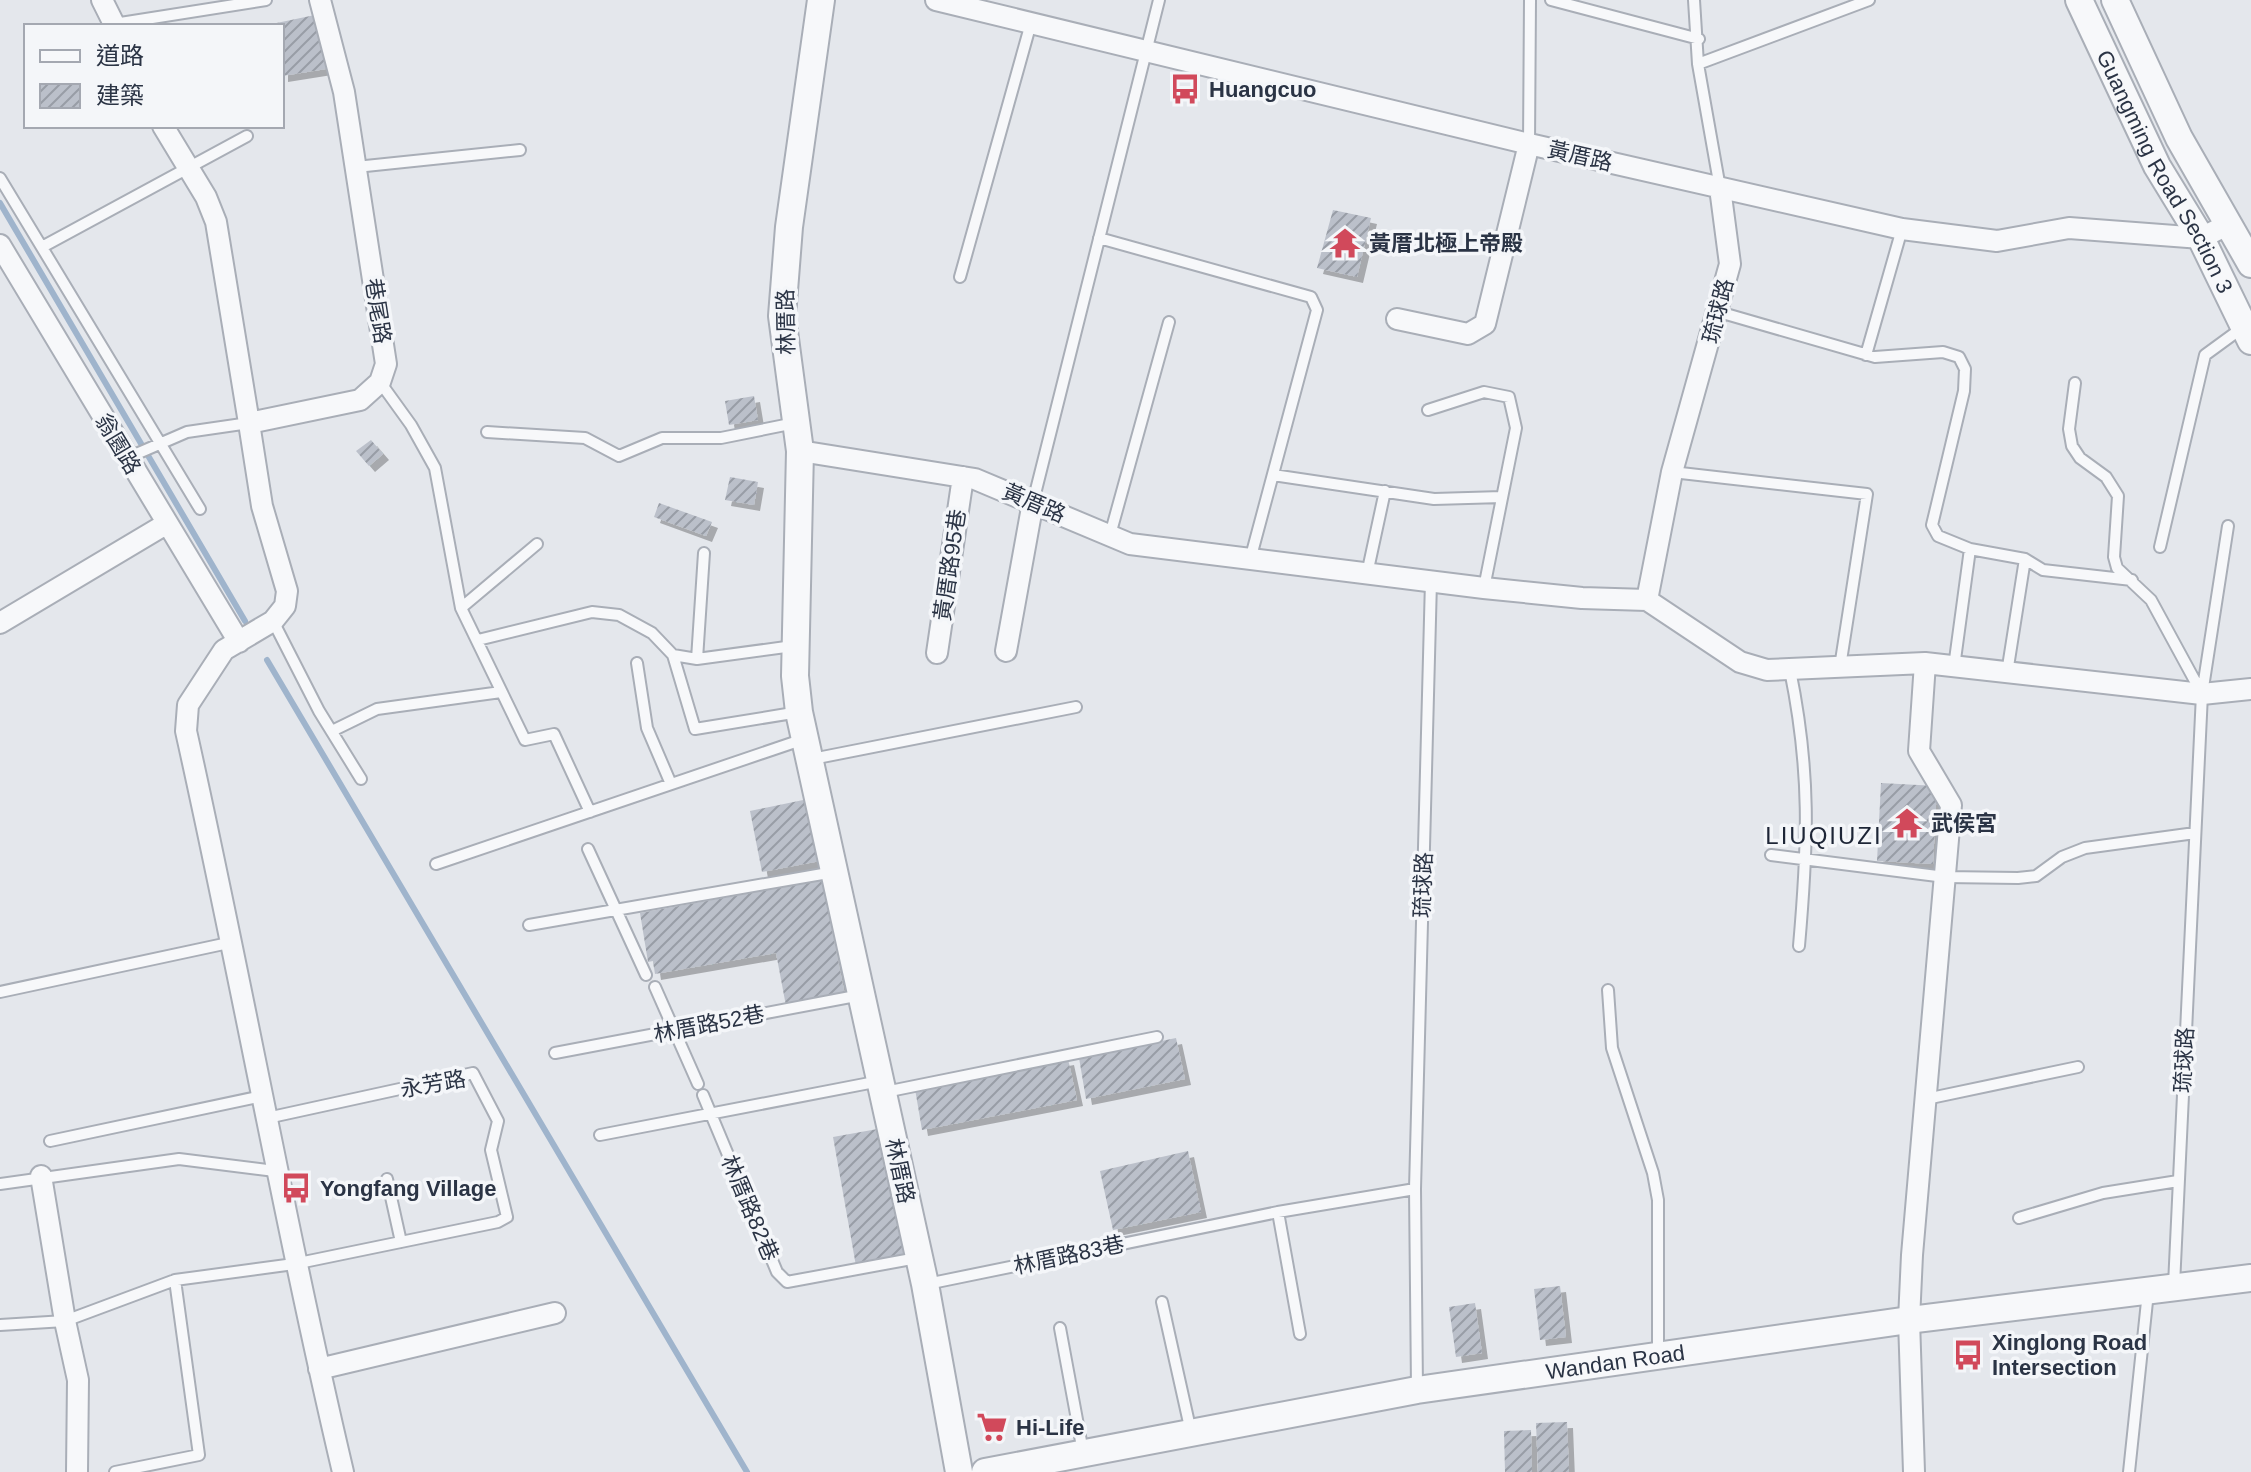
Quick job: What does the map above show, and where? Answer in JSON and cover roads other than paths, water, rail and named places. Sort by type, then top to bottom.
[{"type":"street","points":[[102,0],[114,24]]},
{"type":"street","name":"巷尾路","points":[[320,0],[344,92],[356,167],[386,364],[380,382]]},
{"type":"street","name":"林厝路","points":[[821,0],[789,227],[782,316],[800,451],[794,645],[799,712],[925,1284],[959,1472]]},
{"type":"street","name":"黃厝路","points":[[936,0],[1529,144],[1902,229],[1997,241],[2069,228],[2201,238]]},
{"type":"street","name":"Guangming Road Section 3","points":[[2079,0],[2157,166],[2201,238],[2246,335]]},
{"type":"street","name":"Guangming Road Section 3","points":[[2115,0],[2179,138],[2251,264]]},
{"type":"street","points":[[164,128],[216,222],[262,506],[287,591],[285,606],[273,621],[224,650],[198,685],[188,705],[186,731],[233,941],[294,1264],[343,1472]]},
{"type":"street","points":[[1397,319],[1468,334],[1485,324],[1529,144]]},
{"type":"street","name":"琉球路","points":[[1647,600],[1672,472],[1730,264],[1720,188]]},
{"type":"street","points":[[2201,238],[2229,224]]},
{"type":"street","name":"翁園路","points":[[0,245],[239,642]]},
{"type":"street","points":[[249,423],[360,400],[380,382]]},
{"type":"street","name":"黃厝路","points":[[800,451],[963,477],[1033,502],[1130,544],[1250,562],[1484,588],[1582,598],[1647,600]]},
{"type":"street","name":"黃厝路95巷","points":[[937,653],[963,477]]},
{"type":"street","points":[[1006,651],[1033,502]]},
{"type":"street","points":[[0,623],[166,524]]},
{"type":"street","points":[[1647,600],[1740,662],[1767,670],[1925,663],[2202,694],[2251,689]]},
{"type":"street","points":[[1914,1472],[1909,1320],[1951,805],[1919,751],[1925,663]]},
{"type":"street","points":[[41,1176],[78,1380],[77,1472]]},
{"type":"street","name":"Wandan Road","points":[[985,1472],[1417,1390],[1909,1320],[2251,1278]]},
{"type":"street","points":[[319,1369],[555,1313]]},
{"type":"lane","points":[[120,24],[266,0]]},
{"type":"lane","points":[[1033,502],[1159,0]]},
{"type":"lane","points":[[1529,144],[1530,0]]},
{"type":"lane","points":[[1551,0],[1699,39]]},
{"type":"lane","points":[[1694,0],[1699,39],[1698,64],[1720,188]]},
{"type":"lane","points":[[1698,64],[1869,0]]},
{"type":"lane","points":[[960,277],[1031,23]]},
{"type":"lane","points":[[42,247],[247,136]]},
{"type":"lane","points":[[356,167],[520,150]]},
{"type":"lane","points":[[0,178],[200,509]]},
{"type":"lane","points":[[1866,355],[1902,229]]},
{"type":"lane","points":[[1099,238],[1311,297],[1317,310],[1250,562]]},
{"type":"lane","points":[[1719,312],[1875,357],[1943,352],[1959,357],[1965,369],[1964,391],[1932,525],[1938,536],[1970,549],[2025,559],[2043,570],[2132,580]]},
{"type":"lane","points":[[1110,535],[1169,322]]},
{"type":"lane","points":[[2160,547],[2205,355],[2246,335]]},
{"type":"lane","points":[[380,382],[411,425],[435,468],[461,608],[501,692],[525,740],[554,734],[590,812]]},
{"type":"lane","points":[[2075,383],[2069,429],[2072,446],[2080,458],[2114,487],[2118,496],[2114,557],[2117,568],[2151,600],[2202,694]]},
{"type":"lane","points":[[1428,410],[1484,392],[1509,397],[1516,428],[1484,588]]},
{"type":"lane","points":[[127,458],[160,441],[187,432],[249,423]]},
{"type":"lane","points":[[487,432],[585,438],[619,456],[662,438],[721,438],[795,423]]},
{"type":"lane","points":[[1672,472],[1867,494],[1840,668]]},
{"type":"lane","points":[[1273,475],[1434,499],[1502,497]]},
{"type":"lane","points":[[1367,574],[1385,491]]},
{"type":"lane","name":"琉球路","points":[[2129,1472],[2178,1181],[2202,694],[2228,526]]},
{"type":"lane","points":[[461,608],[537,544]]},
{"type":"lane","points":[[1954,667],[1970,549]]},
{"type":"lane","points":[[697,659],[704,553]]},
{"type":"lane","points":[[2007,673],[2025,559]]},
{"type":"lane","name":"琉球路","points":[[1417,1390],[1415,1189],[1431,581]]},
{"type":"lane","points":[[478,640],[592,612],[619,615],[652,633],[673,655],[695,729],[799,712]]},
{"type":"lane","points":[[273,621],[361,779]]},
{"type":"lane","points":[[673,655],[697,659],[794,645]]},
{"type":"lane","points":[[637,663],[647,728],[671,784]]},
{"type":"lane","points":[[1790,670],[1807,775],[1807,860],[1799,946]]},
{"type":"lane","points":[[332,731],[377,709],[501,692]]},
{"type":"lane","points":[[436,864],[671,784],[808,749],[1076,707]]},
{"type":"lane","points":[[1771,855],[1945,877],[2036,876],[2062,857],[2085,848],[2195,833]]},
{"type":"lane","points":[[588,849],[646,975]]},
{"type":"lane","points":[[529,925],[834,872]]},
{"type":"lane","points":[[0,992],[233,941]]},
{"type":"lane","points":[[655,987],[698,1084]]},
{"type":"lane","points":[[1608,990],[1612,1048],[1653,1173],[1658,1200],[1658,1356]]},
{"type":"lane","name":"林厝路52巷","points":[[555,1053],[863,994]]},
{"type":"lane","points":[[600,1135],[1157,1037]]},
{"type":"lane","points":[[1926,1099],[2078,1067]]},
{"type":"lane","name":"永芳路","points":[[0,1325],[65,1321],[175,1280],[294,1264],[498,1222],[507,1217],[491,1150],[498,1121],[473,1073],[267,1118]]},
{"type":"lane","name":"林厝路82巷","points":[[703,1095],[777,1272],[787,1282],[919,1258]]},
{"type":"lane","points":[[50,1141],[262,1096]]},
{"type":"lane","points":[[0,1184],[179,1159],[275,1171]]},
{"type":"lane","points":[[387,1179],[401,1242]]},
{"type":"lane","points":[[2019,1218],[2103,1193],[2178,1181]]},
{"type":"lane","points":[[1300,1334],[1278,1212],[1415,1189]]},
{"type":"lane","name":"林厝路83巷","points":[[925,1284],[1278,1212]]},
{"type":"lane","points":[[115,1472],[199,1455],[175,1280]]},
{"type":"lane","points":[[1162,1302],[1191,1432]]},
{"type":"lane","points":[[1060,1328],[1083,1454]]},
{"type":"waterway","points":[[0,203],[245,621]]},
{"type":"waterway","points":[[267,660],[747,1472]]},
{"type":"place","name":"Huangcuo","points":[[1185,89]]},
{"type":"place","name":"黃厝北極上帝殿","points":[[1345,243]]},
{"type":"place","name":"武侯宮","points":[[1907,823]]},
{"type":"place","name":"Yongfang Village","points":[[296,1188]]},
{"type":"place","name":"Xinglong Road Intersection","points":[[1968,1355]]},
{"type":"place","name":"Hi-Life","points":[[992,1427]]},
{"type":"district","name":"LIUQIUZI","points":[[1824,835]]}]
